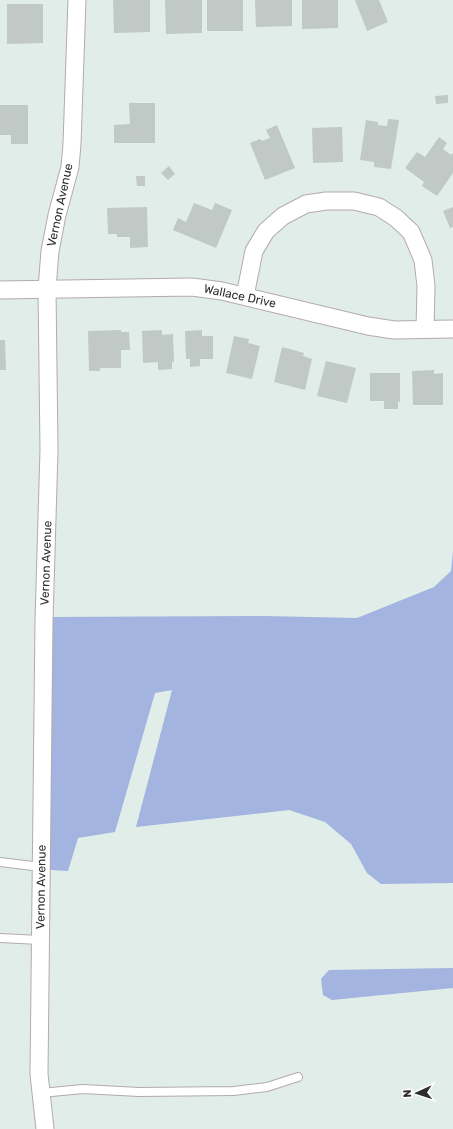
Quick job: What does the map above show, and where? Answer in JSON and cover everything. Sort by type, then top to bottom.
[{"type":"street","name":"Vernon Avenue","points":[[45,1129],[39,1074],[44,621],[49,450],[47,289],[50,251],[57,215],[70,167],[77,0]]},
{"type":"street","points":[[245,296],[254,251],[266,231],[283,216],[306,204],[326,201],[354,201],[379,207],[396,218],[411,232],[423,260],[426,286],[425,329]]},
{"type":"street","name":"Wallace Drive","points":[[0,290],[192,287],[245,296],[368,326],[394,330],[453,328]]},
{"type":"lane","points":[[0,862],[41,867]]},
{"type":"lane","points":[[0,938],[40,940]]},
{"type":"lane","points":[[41,1093],[83,1089],[139,1092],[234,1091],[267,1087],[298,1077]]},
{"type":"shaded area","points":[[453,551],[453,883],[381,884],[367,873],[351,844],[325,822],[289,810],[136,827],[172,690],[155,693],[115,832],[78,838],[68,871],[51,870],[46,863],[48,617],[264,616],[357,618],[434,587],[451,571]]},
{"type":"shaded area","points":[[453,968],[453,988],[332,1000],[323,995],[321,979],[329,970]]},
{"type":"building","points":[[113,0],[150,0],[150,32],[114,33]]},
{"type":"building","points":[[165,0],[202,0],[202,33],[166,34]]},
{"type":"building","points":[[207,0],[243,0],[243,31],[207,31]]},
{"type":"building","points":[[255,0],[292,0],[292,26],[256,27]]},
{"type":"building","points":[[302,0],[338,0],[338,28],[302,29]]},
{"type":"building","points":[[355,0],[379,0],[388,22],[367,31]]},
{"type":"building","points":[[7,4],[43,4],[43,43],[7,44]]},
{"type":"building","points":[[448,95],[448,103],[436,104],[435,96]]},
{"type":"building","points":[[129,103],[155,103],[155,143],[114,143],[114,125],[130,124]]},
{"type":"building","points":[[0,105],[28,105],[28,144],[11,144],[11,135],[0,135]]},
{"type":"building","points":[[388,119],[399,120],[391,169],[374,167],[374,162],[360,160],[366,120],[378,122],[378,125],[387,126]]},
{"type":"building","points":[[277,125],[295,168],[265,180],[250,143],[260,139],[262,141],[270,138],[266,130]]},
{"type":"building","points":[[342,127],[343,162],[313,163],[312,128]]},
{"type":"building","points":[[439,137],[447,143],[443,149],[451,155],[453,153],[453,173],[437,196],[422,186],[424,182],[405,168],[417,152],[425,157]]},
{"type":"building","points":[[169,166],[175,174],[168,180],[161,173]]},
{"type":"building","points":[[136,176],[145,176],[145,186],[137,186]]},
{"type":"building","points":[[194,203],[212,210],[215,203],[232,210],[216,248],[173,230],[178,218],[186,222]]},
{"type":"building","points":[[147,207],[148,247],[130,248],[130,237],[117,237],[117,234],[108,234],[107,208]]},
{"type":"building","points":[[453,207],[453,227],[450,228],[443,211]]},
{"type":"building","points":[[121,330],[121,332],[129,332],[130,350],[121,350],[121,368],[100,368],[100,371],[89,371],[88,331]]},
{"type":"building","points":[[162,330],[162,335],[173,334],[174,362],[172,362],[172,369],[158,370],[158,362],[143,363],[142,331]]},
{"type":"building","points":[[202,330],[202,336],[213,336],[213,359],[200,359],[200,366],[190,367],[190,359],[186,359],[185,331]]},
{"type":"building","points":[[234,336],[249,339],[248,343],[260,346],[252,379],[226,373]]},
{"type":"building","points":[[0,340],[5,340],[6,370],[0,370]]},
{"type":"building","points":[[282,347],[304,353],[303,356],[312,359],[305,390],[274,382]]},
{"type":"building","points":[[326,361],[356,368],[347,403],[317,396]]},
{"type":"building","points":[[434,370],[434,374],[443,373],[443,405],[413,405],[412,371]]},
{"type":"building","points":[[370,373],[400,373],[400,402],[398,401],[398,409],[384,409],[384,401],[370,401]]}]
